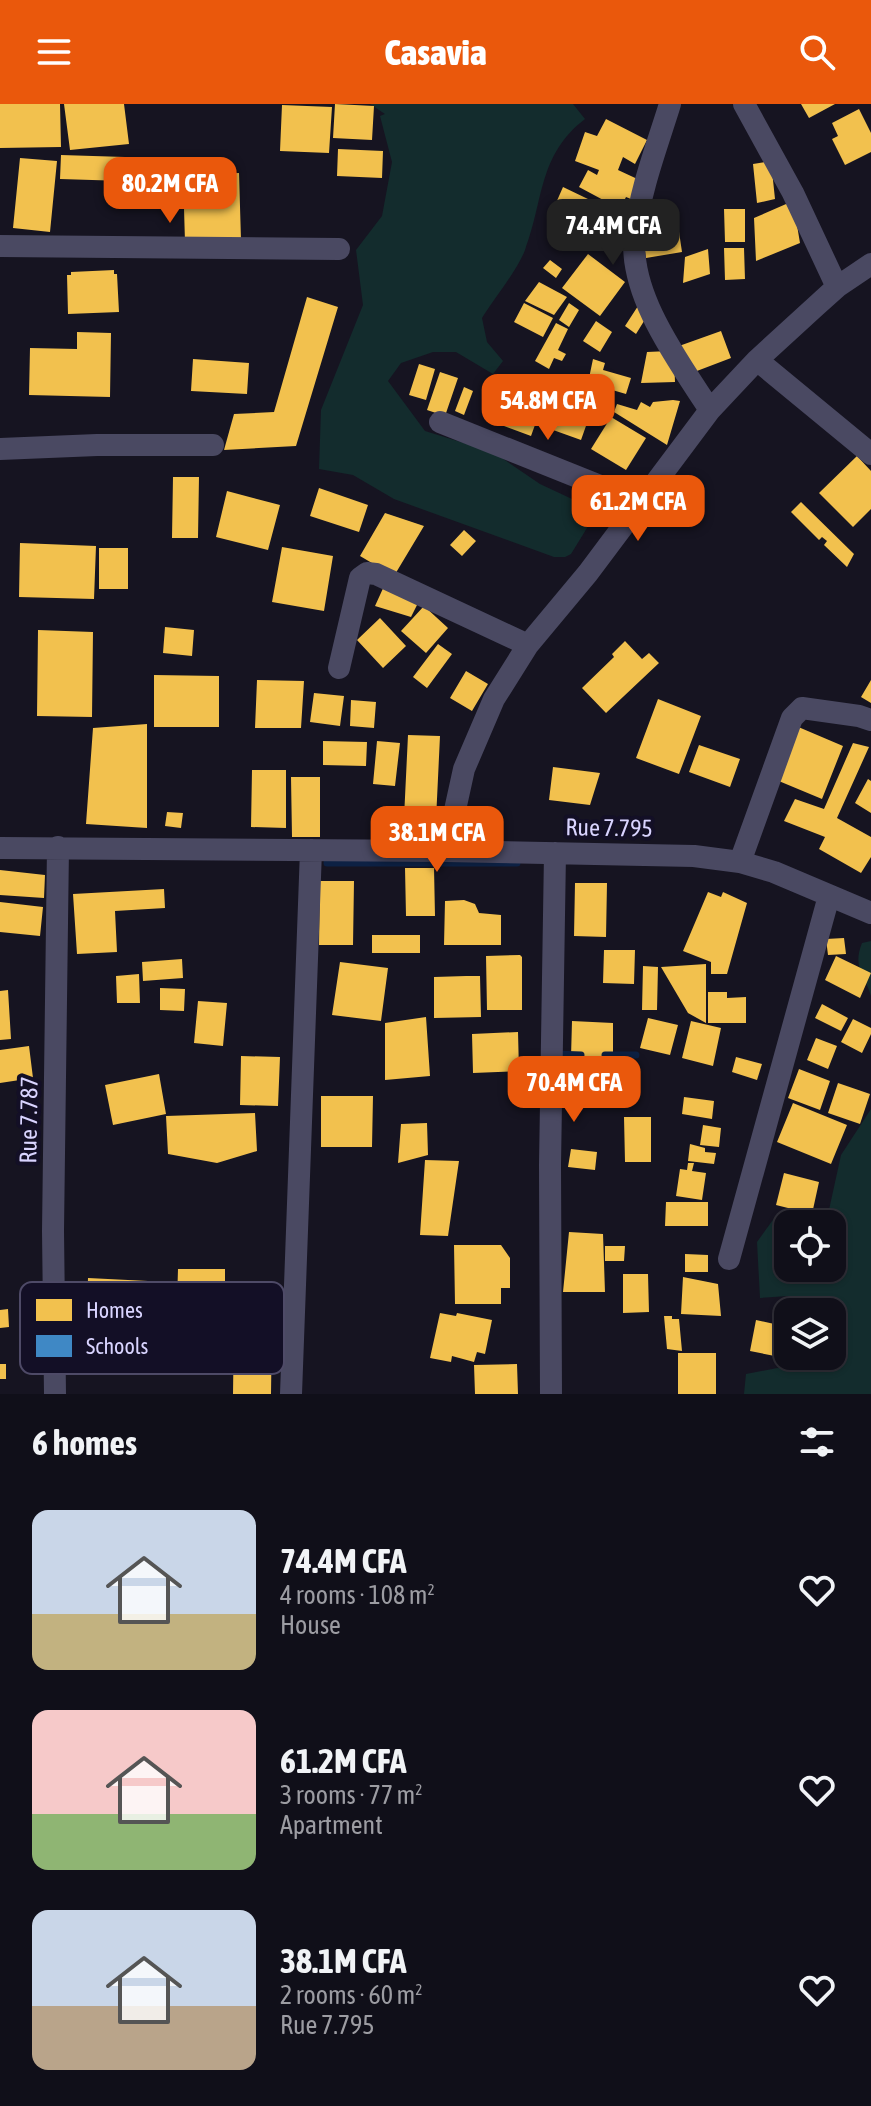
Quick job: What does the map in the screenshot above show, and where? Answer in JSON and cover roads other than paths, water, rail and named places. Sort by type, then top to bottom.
[{"type":"street","points":[[670,104],[646,183],[635,235],[635,261],[642,289],[658,326],[710,410]]},
{"type":"street","points":[[744,104],[793,193],[837,287]]},
{"type":"street","points":[[0,246],[339,249]]},
{"type":"street","points":[[446,851],[464,769],[494,699],[528,645],[588,573],[710,410],[757,360],[837,287],[871,264]]},
{"type":"street","points":[[757,360],[871,454]]},
{"type":"street","points":[[440,422],[640,502]]},
{"type":"street","points":[[0,449],[213,445]]},
{"type":"street","points":[[339,668],[360,578],[367,573],[376,574],[528,645]]},
{"type":"street","points":[[740,862],[797,711],[802,708],[871,720]]},
{"type":"street","name":"Rue 7.787","points":[[54,1282],[58,847]]},
{"type":"street","name":"Rue 7.795","points":[[0,848],[694,856],[740,862],[774,872],[829,896],[868,906]]},
{"type":"street","points":[[291,1394],[311,850]]},
{"type":"street","points":[[551,1394],[550,1165],[555,853]]},
{"type":"street","points":[[729,1259],[829,896]]},
{"type":"street","name":"Rue 7.787","points":[[55,1374],[55,1394]]},
{"type":"waterway","points":[[327,863],[517,863]]},
{"type":"waterway","points":[[555,1054],[581,1055]]},
{"type":"waterway","points":[[605,1055],[636,1055]]}]
